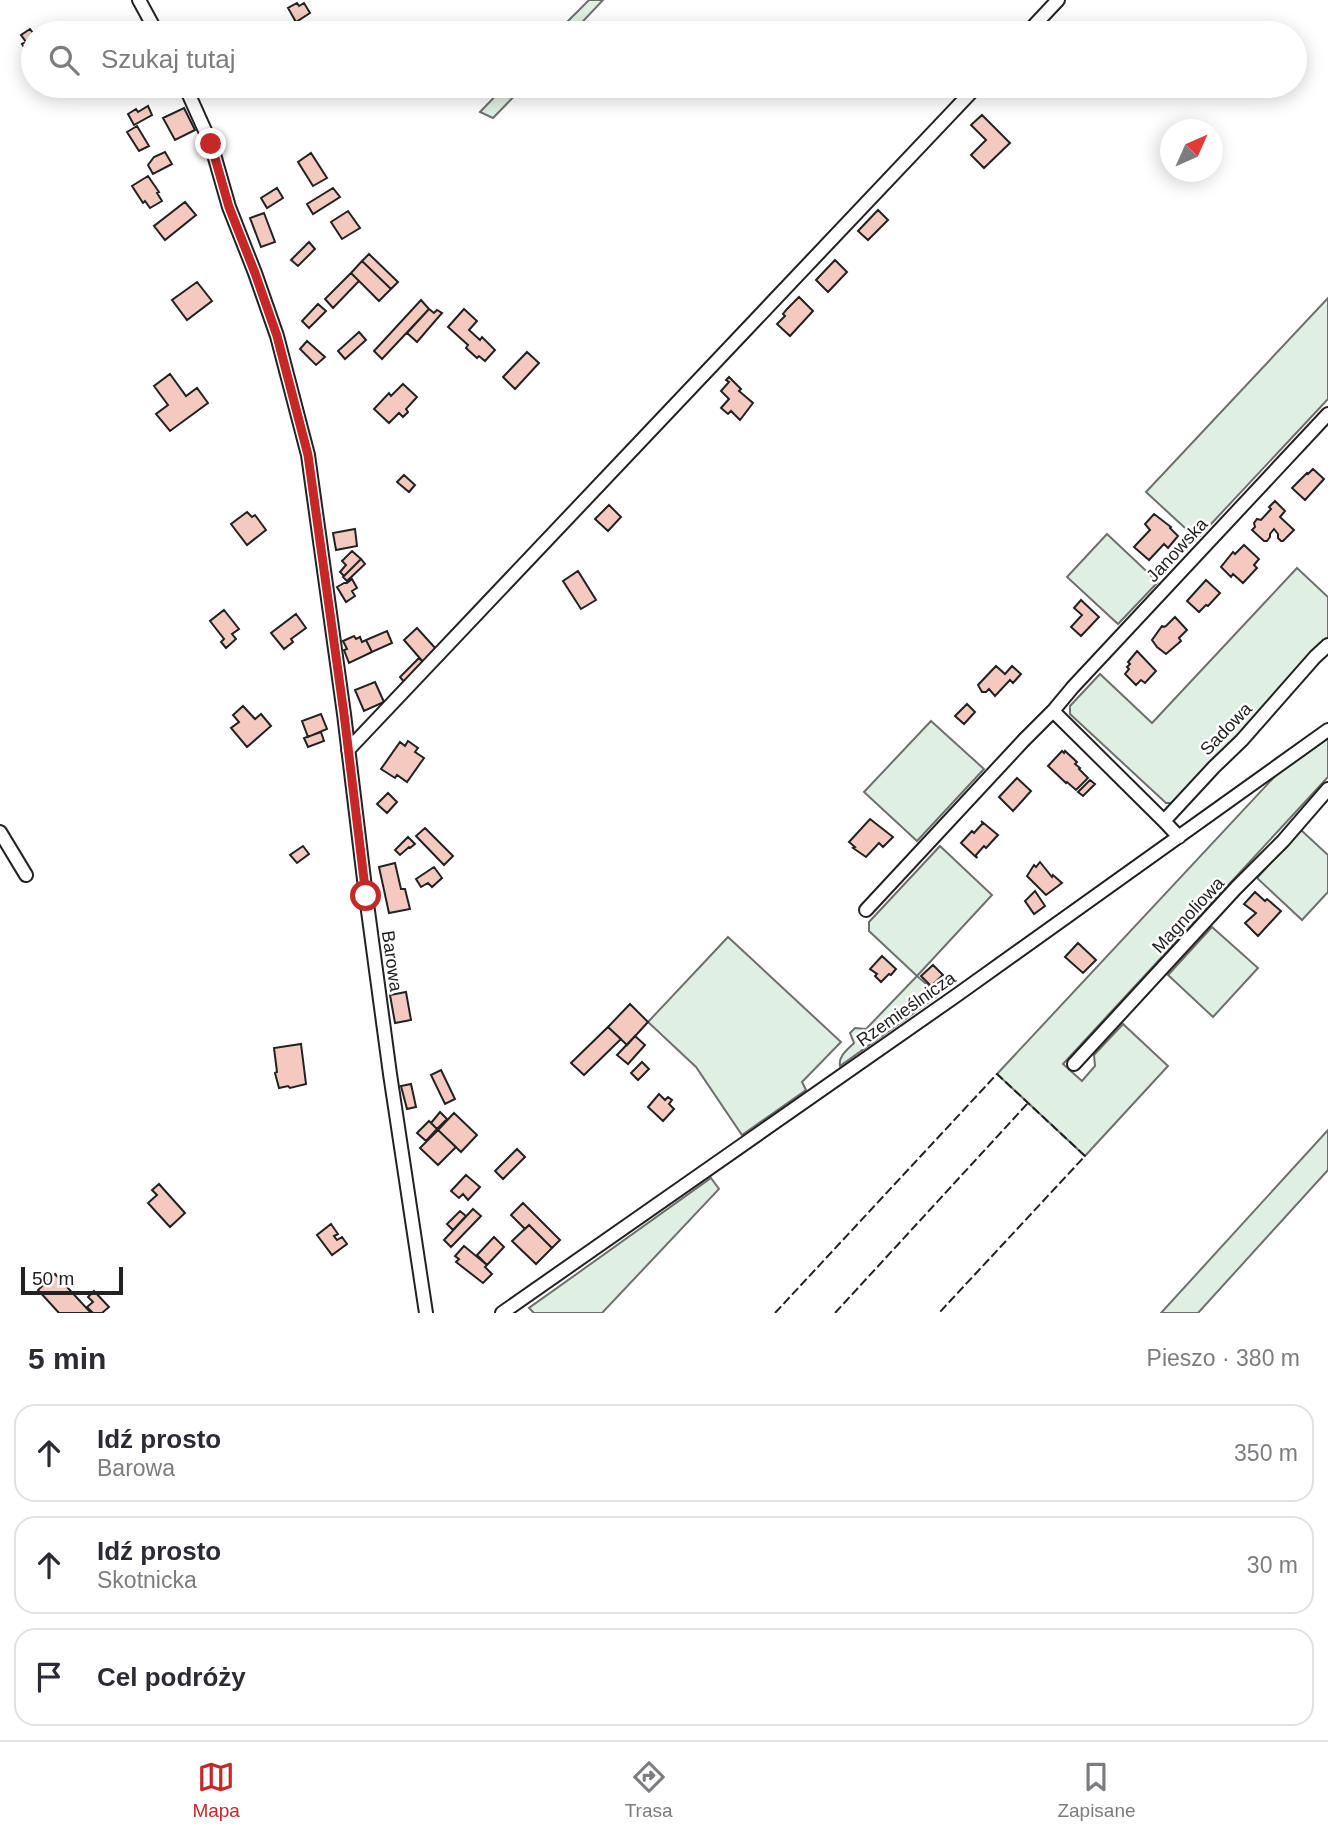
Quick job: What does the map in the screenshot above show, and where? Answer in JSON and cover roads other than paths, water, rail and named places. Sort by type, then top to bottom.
[{"type":"street","points":[[139,0],[150,21]]},
{"type":"street","points":[[1038,21],[1058,0]]},
{"type":"street","name":"Barowa","points":[[190,98],[211,144],[229,207],[277,336],[308,455],[386,1047],[426,1313]]},
{"type":"street","points":[[348,750],[966,98]]},
{"type":"street","name":"Janowska","points":[[866,910],[1328,414]]},
{"type":"street","name":"Sadowa","points":[[1164,821],[1328,645]]},
{"type":"street","points":[[1053,711],[1179,837]]},
{"type":"street","name":"Rzemieślnicza","points":[[502,1313],[969,987],[1328,730]]},
{"type":"street","name":"Magnoliowa","points":[[1074,1064],[1236,888],[1283,841],[1328,789]]},
{"type":"street","points":[[0,832],[26,876]]}]
